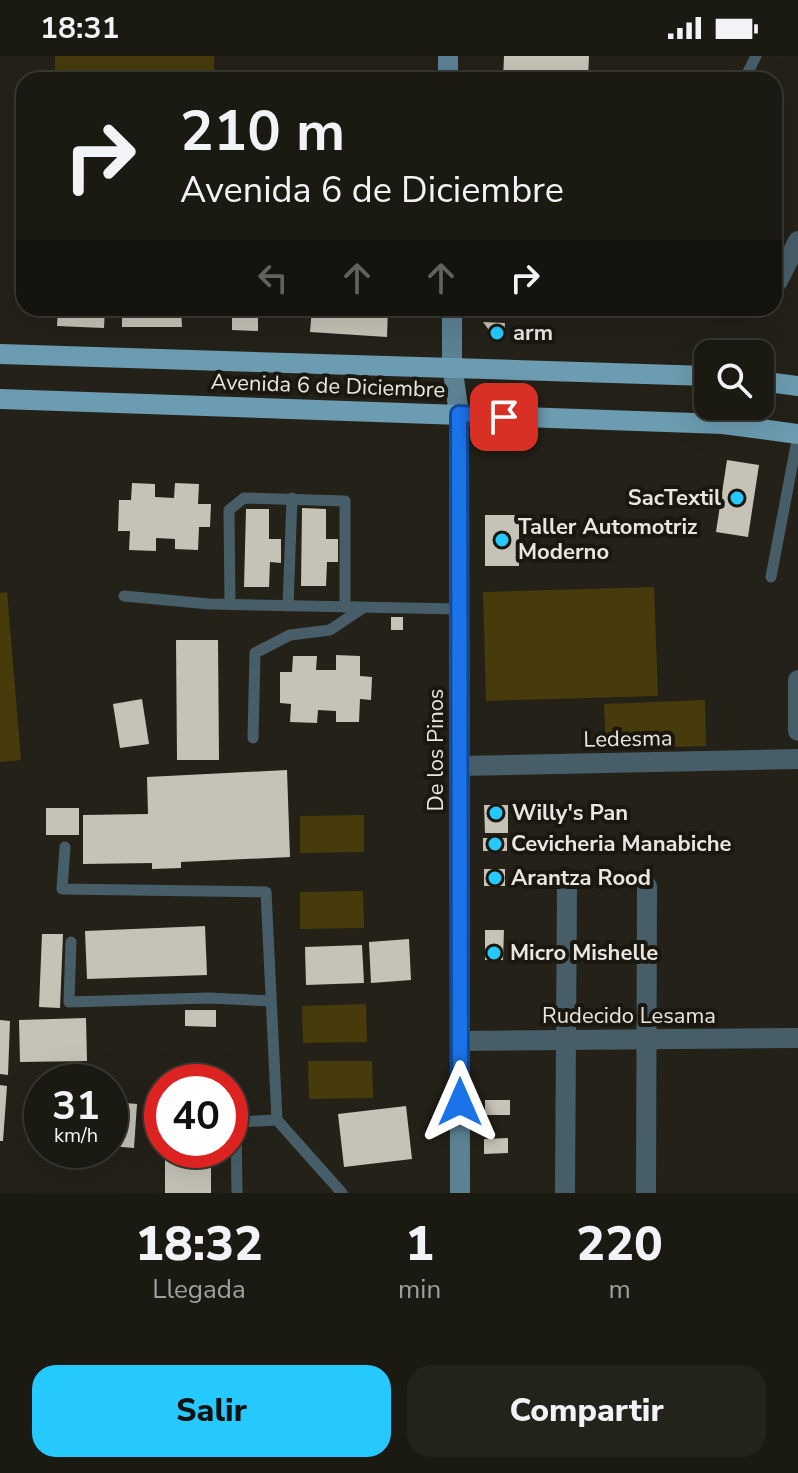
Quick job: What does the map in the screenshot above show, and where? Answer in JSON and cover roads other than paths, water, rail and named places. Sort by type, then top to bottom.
[{"type":"main road","name":"Avenida 6 de Diciembre","points":[[0,354],[452,365],[694,375]]},
{"type":"main road","points":[[774,383],[798,386]]},
{"type":"main road","name":"Avenida 6 de Diciembre","points":[[0,399],[723,424],[798,434]]},
{"type":"street","points":[[782,273],[798,241]]},
{"type":"street","name":"De los Pinos","points":[[452,316],[452,365],[459,414],[460,1193]]},
{"type":"street","points":[[798,680],[798,731]]},
{"type":"street","name":"Ledesma","points":[[460,766],[798,759]]},
{"type":"street","points":[[565,1193],[567,884]]},
{"type":"street","points":[[646,1193],[647,886]]},
{"type":"street","name":"Rudecido Lesama","points":[[461,1041],[798,1038]]},
{"type":"lane","points":[[771,577],[798,434]]},
{"type":"lane","points":[[230,604],[229,510],[235,502],[244,498],[292,498],[345,501],[345,607]]},
{"type":"lane","points":[[288,606],[292,498]]},
{"type":"lane","points":[[124,596],[230,604],[459,609]]},
{"type":"lane","points":[[253,738],[255,653],[290,635],[330,630],[364,608]]},
{"type":"lane","points":[[65,847],[62,889],[266,892],[277,1120],[342,1193]]},
{"type":"lane","points":[[71,942],[69,1002],[271,1001]]},
{"type":"lane","points":[[237,1193],[236,1122],[277,1120]]},
{"type":"place","name":"arm","points":[[497,333]]},
{"type":"place","name":"SacTextil","points":[[737,498]]},
{"type":"place","name":"Taller Automotriz Moderno","points":[[502,540]]},
{"type":"place","name":"Willy's Pan","points":[[496,813]]},
{"type":"place","name":"Cevicheria Manabiche","points":[[495,844]]},
{"type":"place","name":"Arantza Rood","points":[[495,878]]},
{"type":"place","name":"Micro Mishelle","points":[[494,953]]}]
